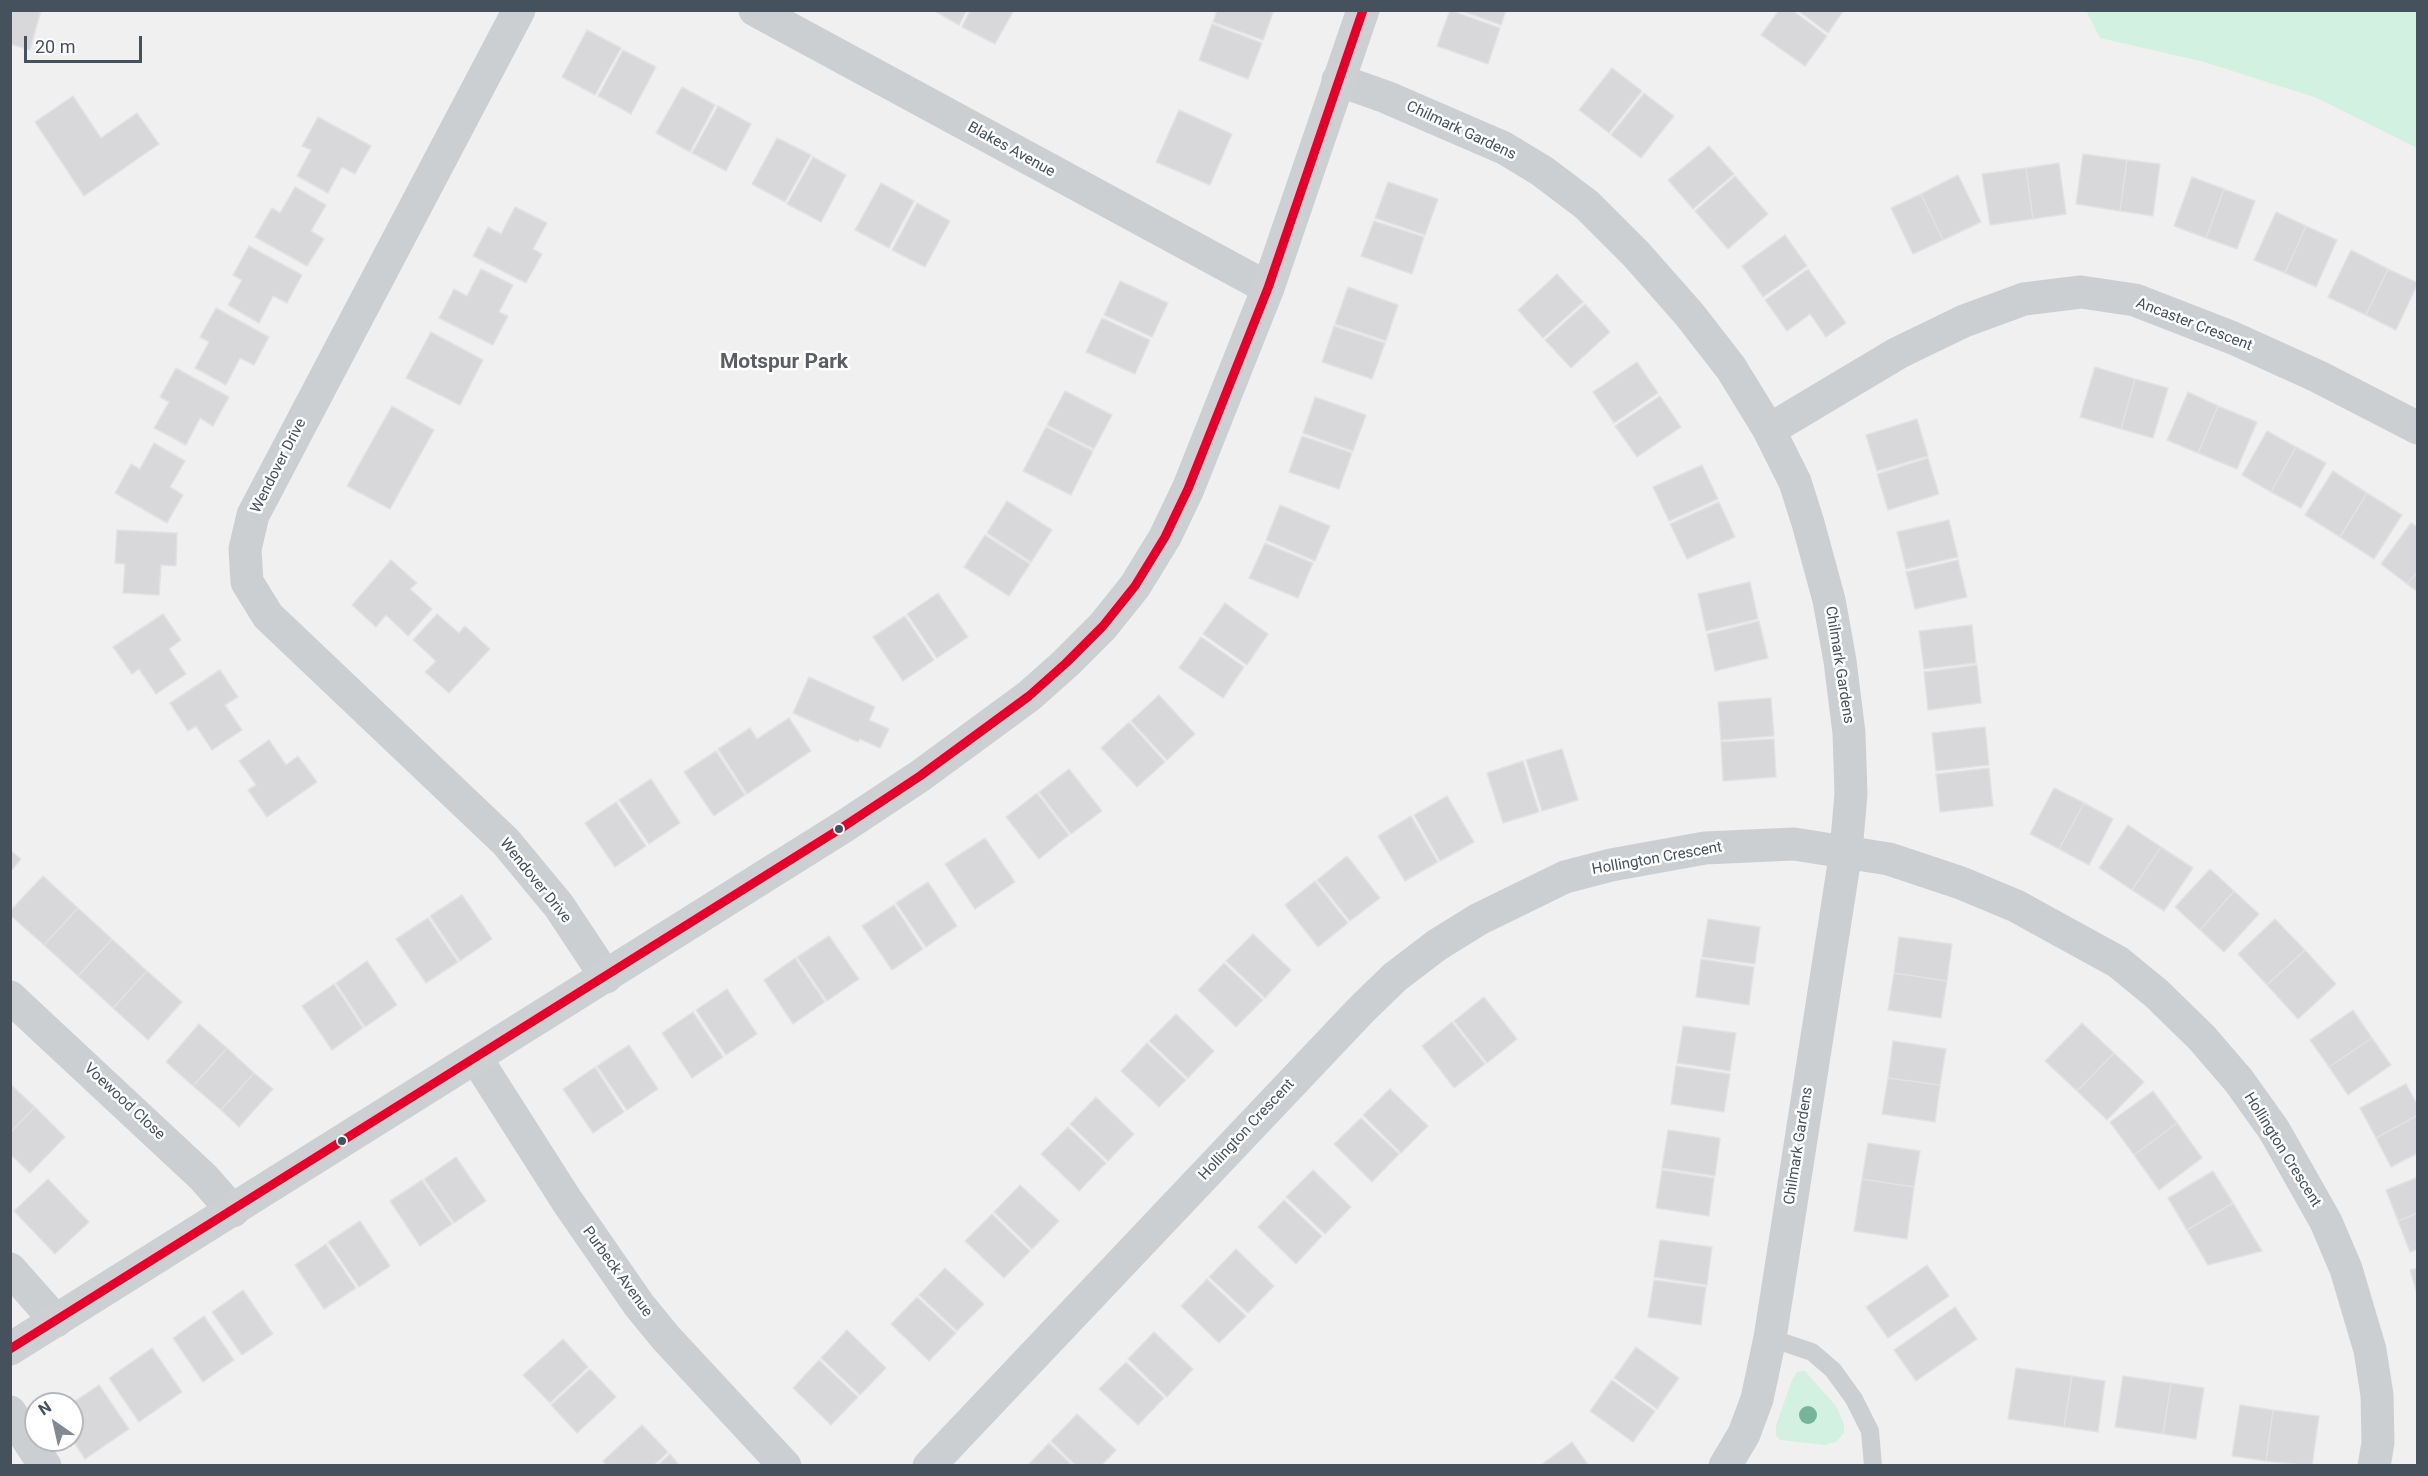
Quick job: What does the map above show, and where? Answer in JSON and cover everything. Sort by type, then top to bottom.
[{"type":"street","name":"Wendover Drive","points":[[519,10],[253,515],[245,549],[247,582],[268,616],[506,842],[559,906],[606,977]]},
{"type":"street","name":"Blakes Avenue","points":[[755,10],[1268,288]]},
{"type":"street","points":[[10,1349],[606,977],[920,776],[1029,696],[1103,626],[1135,586],[1165,537],[1209,437],[1268,288],[1363,10]]},
{"type":"street","name":"Chilmark Gardens","points":[[1338,80],[1386,97],[1504,148],[1542,171],[1587,205],[1636,254],[1689,314],[1731,368],[1769,430],[1794,482],[1808,523],[1829,600],[1840,661],[1849,733],[1851,784],[1846,850],[1770,1338],[1757,1399],[1744,1434],[1725,1466]]},
{"type":"street","name":"Ancaster Crescent","points":[[1769,430],[1898,353],[1964,321],[2025,299],[2081,292],[2135,300],[2233,338],[2317,376],[2418,428]]},
{"type":"street","name":"Hollington Crescent","points":[[929,1466],[1361,1010],[1395,977],[1437,945],[1523,896],[1565,877],[1611,865],[1705,848],[1794,843],[1889,859],[1961,883],[2069,933],[2118,962],[2157,994],[2202,1038],[2232,1072],[2274,1130],[2326,1222],[2346,1269],[2370,1350],[2377,1395],[2378,1443],[2374,1466]]},
{"type":"street","name":"Voewood Close","points":[[10,997],[203,1177],[233,1211]]},
{"type":"street","name":"Purbeck Avenue","points":[[476,1058],[567,1201],[639,1305],[666,1338],[785,1466]]},
{"type":"street","points":[[10,1269],[56,1321]]},
{"type":"street","points":[[10,1412],[45,1466]]},
{"type":"lane","points":[[1770,1338],[1812,1352],[1833,1371],[1854,1399],[1870,1431],[1873,1466]]},
{"type":"green space","points":[[2086,11],[2417,11],[2417,148],[2317,98],[2204,62],[2100,38]]},
{"type":"green space","points":[[1805,1371],[1836,1406],[1844,1424],[1844,1433],[1836,1442],[1825,1445],[1780,1440],[1776,1435],[1776,1425],[1792,1380],[1797,1372]]},
{"type":"building","points":[[10,10],[41,10],[30,50],[10,44]]},
{"type":"building","points":[[933,10],[967,10],[959,25]]},
{"type":"building","points":[[970,10],[1014,10],[995,44],[962,27]]},
{"type":"building","points":[[1217,10],[1274,10],[1263,40],[1213,22]]},
{"type":"building","points":[[1450,10],[1500,28],[1488,64],[1437,46]]},
{"type":"building","points":[[1459,10],[1506,10],[1501,25]]},
{"type":"building","points":[[1779,10],[1792,10],[1827,36],[1805,66],[1761,35]]},
{"type":"building","points":[[1797,10],[1844,10],[1828,33]]},
{"type":"building","points":[[1212,24],[1262,43],[1248,79],[1199,60]]},
{"type":"building","points":[[587,30],[621,48],[595,95],[562,77]]},
{"type":"building","points":[[623,50],[656,67],[631,114],[598,96]]},
{"type":"building","points":[[1612,68],[1642,91],[1609,133],[1579,110]]},
{"type":"building","points":[[682,87],[715,105],[690,152],[656,133]]},
{"type":"building","points":[[1644,93],[1674,116],[1641,158],[1611,135]]},
{"type":"building","points":[[73,96],[101,138],[137,113],[159,144],[84,196],[35,122]]},
{"type":"building","points":[[718,106],[751,124],[726,171],[692,153]]},
{"type":"building","points":[[1179,110],[1232,134],[1210,185],[1156,162]]},
{"type":"building","points":[[318,117],[371,146],[355,174],[342,167],[328,193],[297,176],[311,150],[302,146]]},
{"type":"building","points":[[777,138],[811,155],[785,202],[752,184]]},
{"type":"building","points":[[1709,146],[1734,174],[1693,209],[1668,180]]},
{"type":"building","points":[[2083,154],[2127,160],[2120,211],[2076,204]]},
{"type":"building","points":[[813,157],[846,175],[821,222],[787,204]]},
{"type":"building","points":[[2127,160],[2160,164],[2153,216],[2120,211]]},
{"type":"building","points":[[2059,163],[2066,214],[2033,219],[2026,168]]},
{"type":"building","points":[[2026,168],[2033,219],[1990,225],[1982,174]]},
{"type":"building","points":[[1958,175],[1981,222],[1943,240],[1921,194]]},
{"type":"building","points":[[1735,176],[1768,214],[1728,249],[1695,211]]},
{"type":"building","points":[[2192,177],[2224,189],[2206,238],[2174,226]]},
{"type":"building","points":[[1388,182],[1438,199],[1425,235],[1375,218]]},
{"type":"building","points":[[881,183],[914,201],[889,248],[855,230]]},
{"type":"building","points":[[295,187],[326,205],[311,231],[324,239],[307,266],[255,237],[272,208],[280,213]]},
{"type":"building","points":[[2224,189],[2255,201],[2237,249],[2206,238]]},
{"type":"building","points":[[1921,194],[1943,240],[1913,254],[1891,208]]},
{"type":"building","points":[[917,203],[950,221],[925,267],[892,250]]},
{"type":"building","points":[[515,207],[547,223],[533,249],[542,254],[526,283],[473,256],[488,227],[501,234]]},
{"type":"building","points":[[2276,212],[2306,226],[2285,273],[2254,260]]},
{"type":"building","points":[[1374,221],[1424,237],[1412,274],[1361,256]]},
{"type":"building","points":[[2306,226],[2337,240],[2316,287],[2285,273]]},
{"type":"building","points":[[1785,235],[1807,266],[1763,297],[1742,266]]},
{"type":"building","points":[[249,246],[302,275],[287,303],[273,296],[259,323],[228,305],[242,280],[233,275]]},
{"type":"building","points":[[2351,250],[2388,269],[2366,315],[2328,297]]},
{"type":"building","points":[[481,269],[513,285],[499,312],[508,316],[493,345],[439,318],[454,289],[467,296]]},
{"type":"building","points":[[1808,269],[1846,323],[1826,337],[1810,314],[1787,331],[1765,300]]},
{"type":"building","points":[[2388,269],[2418,283],[2396,330],[2366,315]]},
{"type":"building","points":[[1557,274],[1583,302],[1543,338],[1518,310]]},
{"type":"building","points":[[1120,281],[1168,303],[1152,337],[1104,315]]},
{"type":"building","points":[[1348,287],[1398,305],[1386,341],[1335,324]]},
{"type":"building","points":[[1585,304],[1610,332],[1571,368],[1545,340]]},
{"type":"building","points":[[216,308],[269,337],[254,365],[240,358],[226,385],[195,368],[209,342],[200,337]]},
{"type":"building","points":[[1102,318],[1150,340],[1135,374],[1086,352]]},
{"type":"building","points":[[1334,326],[1385,343],[1372,379],[1322,362]]},
{"type":"building","points":[[431,332],[483,360],[460,405],[406,378]]},
{"type":"building","points":[[1637,362],[1658,393],[1614,423],[1593,392]]},
{"type":"building","points":[[2095,367],[2135,379],[2121,429],[2080,417]]},
{"type":"building","points":[[176,368],[229,397],[213,426],[200,418],[186,445],[154,428],[169,402],[160,397]]},
{"type":"building","points":[[2135,379],[2168,388],[2153,438],[2121,429]]},
{"type":"building","points":[[1065,391],[1112,415],[1094,449],[1047,425]]},
{"type":"building","points":[[2188,392],[2218,406],[2198,453],[2167,440]]},
{"type":"building","points":[[1660,396],[1681,427],[1637,457],[1615,426]]},
{"type":"building","points":[[1315,397],[1366,415],[1353,451],[1303,433]]},
{"type":"building","points":[[392,406],[434,430],[390,509],[347,486]]},
{"type":"building","points":[[2218,406],[2257,422],[2237,469],[2198,453]]},
{"type":"building","points":[[1917,419],[1928,456],[1877,471],[1866,435]]},
{"type":"building","points":[[1046,427],[1093,451],[1071,495],[1023,471]]},
{"type":"building","points":[[2267,431],[2296,447],[2271,492],[2242,475]]},
{"type":"building","points":[[1302,436],[1352,453],[1339,489],[1289,472]]},
{"type":"building","points":[[154,443],[185,461],[170,487],[183,495],[167,523],[115,493],[131,464],[140,469]]},
{"type":"building","points":[[2296,447],[2326,463],[2301,508],[2271,492]]},
{"type":"building","points":[[1928,458],[1939,494],[1888,510],[1877,474]]},
{"type":"building","points":[[1702,465],[1718,499],[1669,521],[1653,487]]},
{"type":"building","points":[[2333,471],[2367,493],[2340,537],[2305,515]]},
{"type":"building","points":[[2367,493],[2402,515],[2374,559],[2340,537]]},
{"type":"building","points":[[1007,501],[1052,530],[1031,562],[987,533]]},
{"type":"building","points":[[1719,502],[1735,537],[1687,559],[1670,524]]},
{"type":"building","points":[[1280,505],[1330,526],[1315,561],[1266,540]]},
{"type":"building","points":[[1949,520],[1958,557],[1906,569],[1897,532]]},
{"type":"building","points":[[2411,523],[2418,527],[2418,571],[2407,584],[2381,564]]},
{"type":"building","points":[[117,530],[177,533],[176,566],[161,565],[159,595],[123,593],[125,564],[115,563]]},
{"type":"building","points":[[985,535],[1030,564],[1009,596],[964,567]]},
{"type":"building","points":[[1265,543],[1313,563],[1298,598],[1249,578]]},
{"type":"building","points":[[391,560],[417,583],[410,589],[432,609],[408,636],[386,615],[376,627],[352,605]]},
{"type":"building","points":[[1958,560],[1967,597],[1915,609],[1906,572]]},
{"type":"building","points":[[2418,571],[2418,592],[2407,584]]},
{"type":"building","points":[[1750,582],[1758,619],[1706,631],[1698,594]]},
{"type":"building","points":[[938,593],[968,637],[937,658],[907,614]]},
{"type":"building","points":[[1225,603],[1268,634],[1247,665],[1203,634]]},
{"type":"building","points":[[163,614],[181,640],[169,649],[186,674],[156,694],[139,669],[132,674],[113,647]]},
{"type":"building","points":[[437,614],[459,633],[465,626],[490,649],[449,693],[425,672],[436,661],[413,640]]},
{"type":"building","points":[[905,616],[934,660],[903,681],[873,637]]},
{"type":"building","points":[[1759,621],[1768,658],[1715,671],[1707,634]]},
{"type":"building","points":[[1972,625],[1976,663],[1924,669],[1919,631]]},
{"type":"building","points":[[1201,637],[1244,667],[1223,698],[1179,668]]},
{"type":"building","points":[[1977,665],[1981,703],[1928,710],[1924,672]]},
{"type":"building","points":[[220,670],[238,697],[225,705],[242,730],[212,750],[196,726],[188,731],[170,703]]},
{"type":"building","points":[[809,677],[875,707],[869,720],[889,729],[880,748],[860,739],[858,742],[793,713]]},
{"type":"building","points":[[1159,695],[1195,734],[1167,760],[1131,721]]},
{"type":"building","points":[[1771,698],[1774,736],[1721,740],[1718,702]]},
{"type":"building","points":[[789,718],[811,751],[747,794],[718,749],[750,728],[757,739]]},
{"type":"building","points":[[1129,722],[1165,762],[1137,787],[1101,748]]},
{"type":"building","points":[[1985,727],[1989,765],[1936,771],[1932,733]]},
{"type":"building","points":[[1774,739],[1776,777],[1723,781],[1721,742]]},
{"type":"building","points":[[269,740],[286,765],[298,756],[317,782],[267,817],[248,790],[256,785],[239,761]]},
{"type":"building","points":[[1562,749],[1578,800],[1542,811],[1526,760]]},
{"type":"building","points":[[716,751],[745,795],[714,816],[684,772]]},
{"type":"building","points":[[1523,761],[1539,812],[1503,823],[1487,773]]},
{"type":"building","points":[[1989,768],[1993,806],[1940,812],[1936,774]]},
{"type":"building","points":[[1069,769],[1102,811],[1071,834],[1039,792]]},
{"type":"building","points":[[651,779],[680,823],[649,844],[619,800]]},
{"type":"building","points":[[2054,788],[2084,803],[2059,849],[2030,834]]},
{"type":"building","points":[[1037,793],[1069,835],[1039,859],[1006,817]]},
{"type":"building","points":[[1447,796],[1474,842],[1440,861],[1414,815]]},
{"type":"building","points":[[616,802],[646,846],[615,867],[585,823]]},
{"type":"building","points":[[2084,803],[2113,819],[2089,865],[2059,849]]},
{"type":"building","points":[[1411,816],[1438,862],[1405,881],[1378,836]]},
{"type":"building","points":[[2128,825],[2161,847],[2132,890],[2099,868]]},
{"type":"building","points":[[985,838],[1015,882],[975,909],[945,864]]},
{"type":"building","points":[[2161,847],[2193,868],[2164,911],[2132,890]]},
{"type":"building","points":[[10,850],[21,859],[10,872]]},
{"type":"building","points":[[1347,856],[1380,898],[1350,921],[1317,880]]},
{"type":"building","points":[[2210,869],[2234,891],[2200,930],[2175,907]]},
{"type":"building","points":[[43,876],[78,908],[44,945],[10,915],[10,911]]},
{"type":"building","points":[[1315,881],[1348,923],[1318,947],[1285,905]]},
{"type":"building","points":[[928,882],[957,926],[926,947],[896,903]]},
{"type":"building","points":[[2234,891],[2259,914],[2224,952],[2200,930]]},
{"type":"building","points":[[462,895],[492,939],[460,961],[430,916]]},
{"type":"building","points":[[894,905],[923,949],[892,970],[862,926]]},
{"type":"building","points":[[78,908],[112,939],[78,976],[44,945]]},
{"type":"building","points":[[428,918],[458,962],[426,983],[396,939]]},
{"type":"building","points":[[1708,919],[1760,927],[1755,964],[1702,957]]},
{"type":"building","points":[[2275,919],[2305,950],[2267,985],[2238,954]]},
{"type":"building","points":[[1253,934],[1291,970],[1265,998],[1226,961]]},
{"type":"building","points":[[829,936],[859,979],[827,1001],[797,957]]},
{"type":"building","points":[[1899,937],[1952,944],[1947,981],[1894,973]]},
{"type":"building","points":[[112,939],[147,971],[113,1008],[78,976]]},
{"type":"building","points":[[2305,950],[2336,984],[2298,1019],[2267,985]]},
{"type":"building","points":[[795,958],[825,1002],[793,1024],[764,980]]},
{"type":"building","points":[[1701,959],[1754,967],[1749,1005],[1696,997]]},
{"type":"building","points":[[367,961],[397,1005],[365,1027],[336,983]]},
{"type":"building","points":[[1224,963],[1263,1000],[1236,1027],[1198,990]]},
{"type":"building","points":[[147,971],[182,1002],[148,1040],[113,1008]]},
{"type":"building","points":[[1894,973],[1947,981],[1941,1018],[1888,1010]]},
{"type":"building","points":[[334,984],[363,1028],[332,1050],[302,1006]]},
{"type":"building","points":[[727,989],[757,1034],[726,1055],[696,1010]]},
{"type":"building","points":[[1484,997],[1517,1039],[1487,1063],[1454,1021]]},
{"type":"building","points":[[2353,1010],[2372,1038],[2329,1067],[2310,1040]]},
{"type":"building","points":[[693,1012],[723,1057],[692,1078],[662,1033]]},
{"type":"building","points":[[1176,1014],[1214,1051],[1188,1078],[1149,1041]]},
{"type":"building","points":[[1452,1022],[1485,1064],[1454,1088],[1422,1046]]},
{"type":"building","points":[[2082,1023],[2114,1053],[2077,1091],[2045,1061]]},
{"type":"building","points":[[199,1024],[227,1048],[193,1086],[166,1062]]},
{"type":"building","points":[[1683,1026],[1736,1033],[1730,1071],[1677,1063]]},
{"type":"building","points":[[2372,1038],[2391,1065],[2348,1095],[2329,1067]]},
{"type":"building","points":[[1893,1041],[1946,1049],[1940,1085],[1888,1078]]},
{"type":"building","points":[[1147,1043],[1186,1080],[1159,1107],[1121,1071]]},
{"type":"building","points":[[629,1045],[658,1089],[627,1110],[597,1066]]},
{"type":"building","points":[[227,1048],[254,1073],[221,1110],[193,1086]]},
{"type":"building","points":[[2114,1053],[2144,1082],[2107,1120],[2077,1091]]},
{"type":"building","points":[[1676,1066],[1730,1074],[1724,1112],[1671,1104]]},
{"type":"building","points":[[595,1067],[624,1112],[593,1133],[563,1089]]},
{"type":"building","points":[[254,1073],[273,1089],[239,1127],[221,1110]]},
{"type":"building","points":[[1888,1078],[1940,1085],[1935,1122],[1882,1114]]},
{"type":"building","points":[[10,1084],[35,1107],[10,1133]]},
{"type":"building","points":[[2406,1084],[2418,1106],[2418,1115],[2376,1138],[2360,1108]]},
{"type":"building","points":[[1390,1089],[1428,1126],[1401,1153],[1363,1115]]},
{"type":"building","points":[[2153,1091],[2177,1123],[2134,1155],[2110,1122]]},
{"type":"building","points":[[1096,1097],[1134,1134],[1108,1161],[1070,1124]]},
{"type":"building","points":[[35,1107],[65,1137],[30,1173],[10,1154],[10,1133]]},
{"type":"building","points":[[2418,1115],[2418,1153],[2391,1167],[2376,1138]]},
{"type":"building","points":[[1361,1118],[1399,1154],[1372,1182],[1334,1144]]},
{"type":"building","points":[[2177,1123],[2202,1158],[2159,1190],[2134,1155]]},
{"type":"building","points":[[1068,1127],[1106,1163],[1079,1191],[1041,1154]]},
{"type":"building","points":[[1668,1130],[1720,1138],[1715,1176],[1662,1168]]},
{"type":"building","points":[[1868,1143],[1920,1151],[1914,1187],[1862,1179]]},
{"type":"building","points":[[456,1157],[486,1201],[454,1223],[424,1179]]},
{"type":"building","points":[[1313,1170],[1351,1207],[1325,1234],[1286,1197]]},
{"type":"building","points":[[1662,1170],[1714,1178],[1709,1216],[1656,1208]]},
{"type":"building","points":[[2213,1171],[2233,1203],[2187,1230],[2168,1198]]},
{"type":"building","points":[[2418,1177],[2418,1213],[2398,1221],[2386,1190]]},
{"type":"building","points":[[48,1179],[89,1222],[55,1254],[14,1211]]},
{"type":"building","points":[[1862,1179],[1914,1187],[1907,1239],[1854,1231]]},
{"type":"building","points":[[422,1180],[452,1224],[420,1246],[390,1201]]},
{"type":"building","points":[[1020,1185],[1059,1221],[1032,1249],[994,1212]]},
{"type":"building","points":[[1284,1200],[1322,1236],[1296,1264],[1258,1227]]},
{"type":"building","points":[[2233,1203],[2262,1251],[2208,1265],[2187,1230]]},
{"type":"building","points":[[2418,1213],[2418,1249],[2410,1252],[2398,1221]]},
{"type":"building","points":[[992,1214],[1030,1251],[1004,1278],[965,1241]]},
{"type":"building","points":[[360,1221],[390,1266],[359,1287],[328,1242]]},
{"type":"building","points":[[1660,1240],[1712,1247],[1707,1285],[1654,1277]]},
{"type":"building","points":[[326,1244],[356,1288],[324,1309],[295,1265]]},
{"type":"building","points":[[1236,1249],[1274,1286],[1248,1313],[1209,1277]]},
{"type":"building","points":[[1927,1265],[1949,1296],[1888,1338],[1866,1307]]},
{"type":"building","points":[[945,1268],[984,1304],[957,1331],[919,1295]]},
{"type":"building","points":[[2418,1268],[2418,1297],[2410,1270]]},
{"type":"building","points":[[1207,1279],[1246,1316],[1219,1343],[1181,1306]]},
{"type":"building","points":[[1654,1280],[1706,1287],[1701,1325],[1648,1317]]},
{"type":"building","points":[[243,1290],[273,1334],[242,1355],[212,1312]]},
{"type":"building","points":[[917,1297],[956,1333],[929,1361],[891,1324]]},
{"type":"building","points":[[1955,1307],[1977,1339],[1916,1381],[1894,1350]]},
{"type":"building","points":[[204,1316],[234,1360],[203,1382],[173,1338]]},
{"type":"building","points":[[847,1330],[886,1368],[860,1395],[821,1358]]},
{"type":"building","points":[[1154,1332],[1193,1369],[1167,1397],[1128,1359]]},
{"type":"building","points":[[563,1339],[588,1367],[550,1403],[523,1375]]},
{"type":"building","points":[[1636,1347],[1679,1378],[1657,1409],[1614,1378]]},
{"type":"building","points":[[152,1348],[182,1392],[139,1422],[109,1378]]},
{"type":"building","points":[[819,1360],[858,1397],[831,1425],[793,1388]]},
{"type":"building","points":[[1126,1362],[1164,1398],[1138,1425],[1099,1389]]},
{"type":"building","points":[[2016,1368],[2072,1376],[2064,1427],[2008,1419]]},
{"type":"building","points":[[590,1369],[616,1397],[577,1433],[551,1405]]},
{"type":"building","points":[[2072,1376],[2105,1381],[2098,1432],[2064,1427]]},
{"type":"building","points":[[2123,1376],[2171,1383],[2163,1434],[2115,1427]]},
{"type":"building","points":[[1612,1380],[1655,1411],[1633,1442],[1590,1411]]},
{"type":"building","points":[[2171,1383],[2204,1388],[2196,1439],[2163,1434]]},
{"type":"building","points":[[99,1385],[129,1429],[85,1459],[80,1452],[84,1452],[84,1395]]},
{"type":"building","points":[[2240,1405],[2273,1410],[2266,1461],[2232,1456]]},
{"type":"building","points":[[2273,1410],[2319,1416],[2312,1466],[2266,1461]]},
{"type":"building","points":[[1077,1414],[1116,1450],[1101,1466],[1076,1466],[1051,1441]]},
{"type":"building","points":[[642,1425],[668,1452],[653,1466],[607,1466],[603,1461]]},
{"type":"building","points":[[1572,1442],[1589,1466],[1541,1465]]},
{"type":"building","points":[[1049,1443],[1073,1466],[1027,1466]]},
{"type":"building","points":[[670,1454],[680,1466],[657,1466]]},
{"type":"transit line","points":[[10,1349],[843,827],[920,776],[1029,696],[1066,663],[1103,626],[1135,586],[1165,537],[1188,489],[1268,288],[1363,10]]},
{"type":"district","name":"Motspur Park","points":[[784,363]]}]
